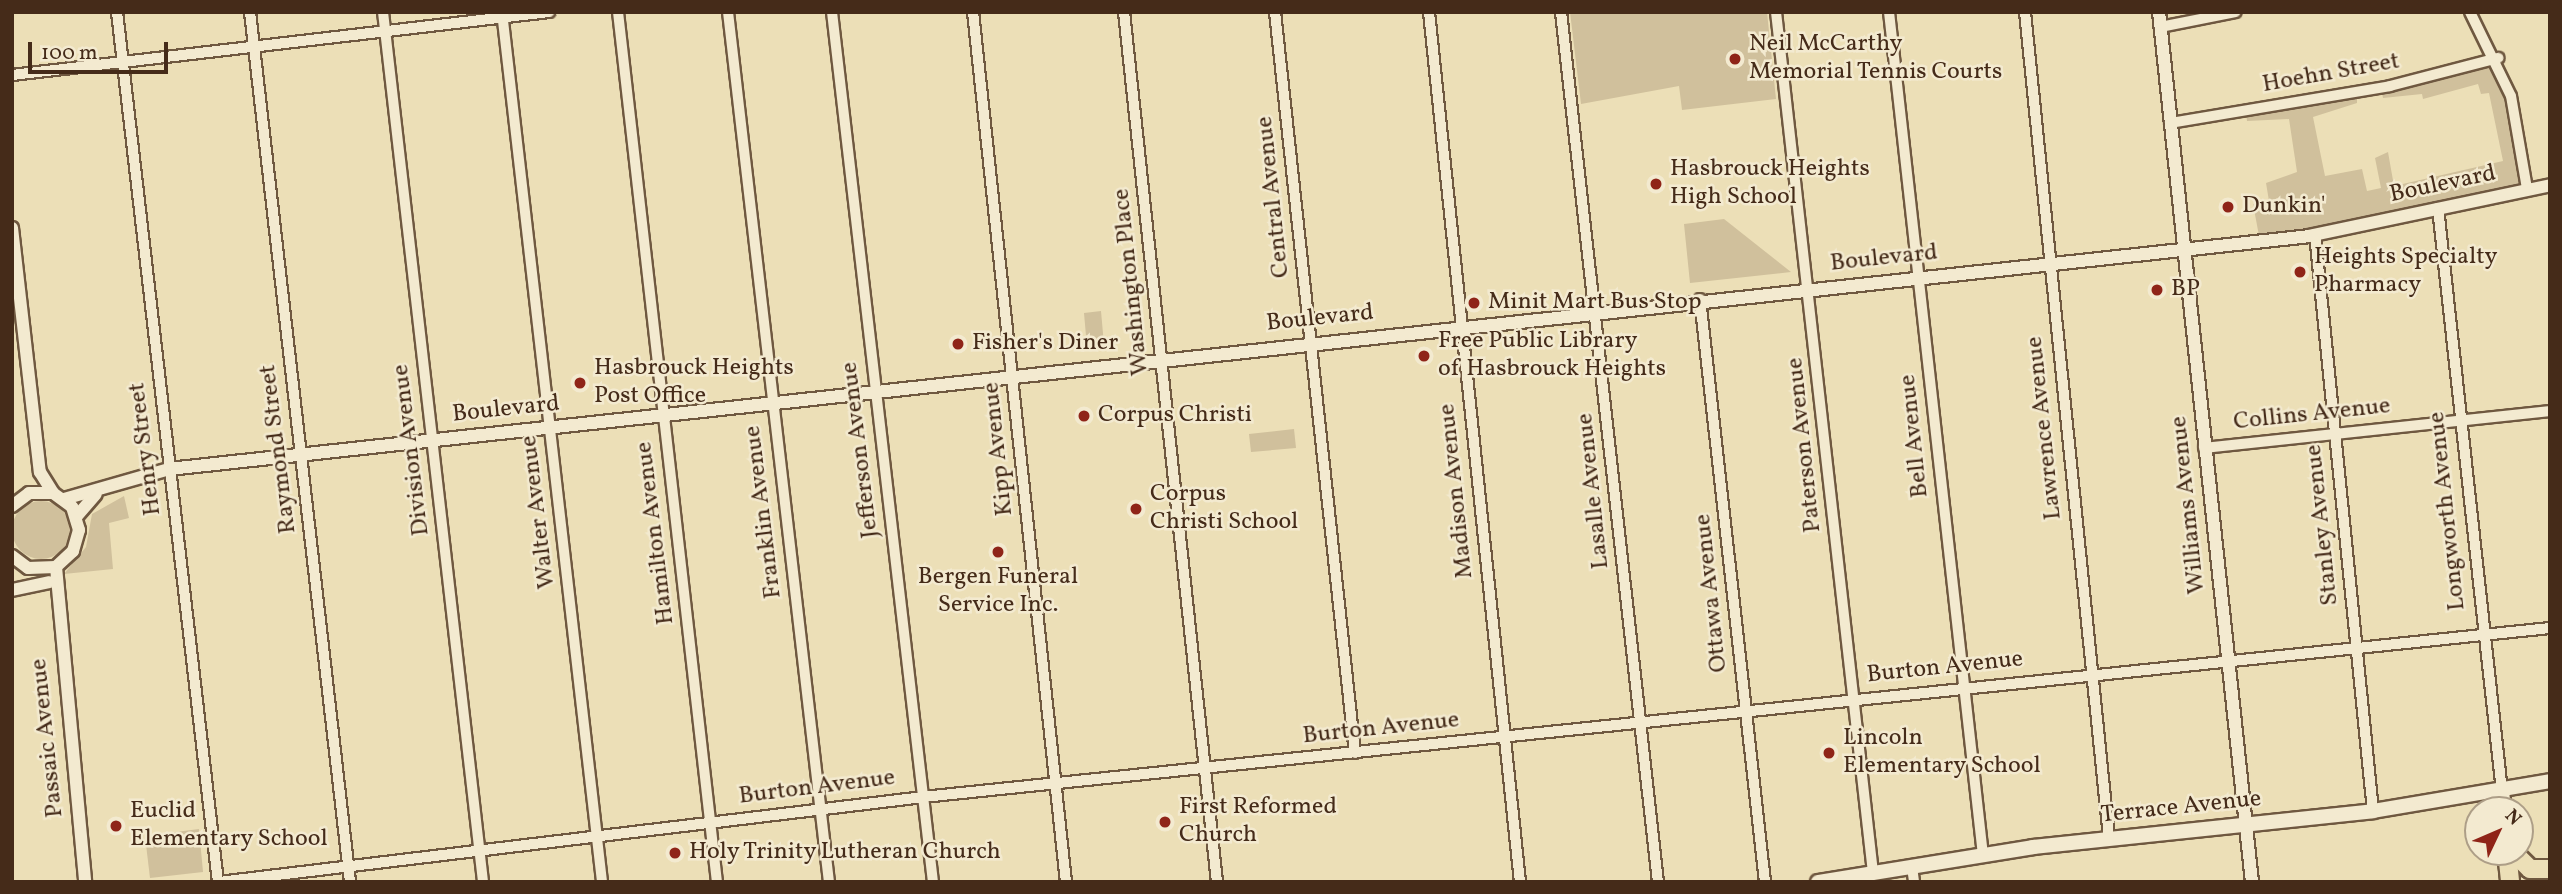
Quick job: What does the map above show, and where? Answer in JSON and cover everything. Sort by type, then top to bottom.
[{"type":"highway","points":[[2527,866],[2530,869],[2550,869]]},
{"type":"main road","name":"Terrace Avenue","points":[[1818,882],[1874,873],[1913,874],[1983,855],[2109,838],[2373,811],[2550,781]]},
{"type":"main road","name":"Longworth Avenue","points":[[2502,790],[2503,796]]},
{"type":"street","name":"Henry Street","points":[[117,12],[218,882]]},
{"type":"street","name":"Raymond Street","points":[[250,12],[350,882]]},
{"type":"street","name":"Division Avenue","points":[[383,12],[483,882]]},
{"type":"street","points":[[12,75],[385,32],[503,15],[549,12]]},
{"type":"street","name":"Hamilton Avenue","points":[[618,12],[717,882]]},
{"type":"street","name":"Franklin Avenue","points":[[728,12],[829,882]]},
{"type":"street","name":"Jefferson Avenue","points":[[832,12],[933,882]]},
{"type":"street","name":"Kipp Avenue","points":[[972,12],[1066,882]]},
{"type":"street","name":"Washington Place","points":[[1124,12],[1217,882]]},
{"type":"street","name":"Central Avenue","points":[[1275,12],[1356,753]]},
{"type":"street","name":"Madison Avenue","points":[[1429,12],[1520,882]]},
{"type":"street","name":"Lasalle Avenue","points":[[1561,12],[1658,882]]},
{"type":"street","name":"Paterson Avenue","points":[[1776,12],[1874,873]]},
{"type":"street","name":"Bell Avenue","points":[[1889,12],[1983,855]]},
{"type":"street","name":"Lawrence Avenue","points":[[2025,12],[2048,264],[2109,838]]},
{"type":"street","name":"Williams Avenue","points":[[2159,12],[2252,882]]},
{"type":"street","points":[[2160,27],[2236,12]]},
{"type":"street","points":[[2470,12],[2498,58],[2526,189]]},
{"type":"street","name":"Walter Avenue","points":[[503,15],[603,882]]},
{"type":"street","name":"Hoehn Street","points":[[2170,123],[2390,86],[2498,58]]},
{"type":"street","points":[[2549,185],[2550,192]]},
{"type":"street","name":"Boulevard","points":[[76,517],[96,494],[132,476],[169,469],[1012,372],[2315,234],[2549,185]]},
{"type":"street","name":"Longworth Avenue","points":[[2438,208],[2502,790]]},
{"type":"street","points":[[12,228],[40,472],[76,517],[73,551],[50,577],[12,590]]},
{"type":"street","name":"Stanley Avenue","points":[[2315,234],[2373,811]]},
{"type":"street","name":"Ottawa Avenue","points":[[1700,299],[1765,882]]},
{"type":"street","name":"Collins Avenue","points":[[2204,448],[2550,411]]},
{"type":"street","points":[[12,506],[29,493],[40,472]]},
{"type":"street","name":"Boulevard","points":[[29,493],[59,496],[96,494]]},
{"type":"street","points":[[15,562],[50,577]]},
{"type":"street","name":"Passaic Avenue","points":[[50,577],[85,882]]},
{"type":"street","name":"Burton Avenue","points":[[218,882],[348,864],[923,797],[1056,791],[1205,768],[2550,628]]},
{"type":"shaded area","points":[[1570,12],[1767,12],[1776,99],[1682,110],[1679,86],[1581,104]]},
{"type":"shaded area","points":[[2498,58],[2527,189],[2260,241],[2253,204],[2269,201],[2266,183],[2297,172],[2289,119],[2247,121],[2246,111],[2357,92],[2357,103],[2313,117],[2325,176],[2362,169],[2367,191],[2381,188],[2375,158],[2388,152],[2394,186],[2503,161],[2489,93],[2481,94],[2478,84],[2423,99],[2422,94],[2383,98],[2381,88]]},
{"type":"shaded area","points":[[1724,219],[1791,272],[1690,283],[1684,224]]},
{"type":"shaded area","points":[[1101,311],[1104,345],[1087,347],[1084,313]]},
{"type":"shaded area","points":[[1294,429],[1296,448],[1251,452],[1249,434]]},
{"type":"shaded area","points":[[124,496],[129,518],[109,523],[113,569],[64,574],[86,547],[92,514]]},
{"type":"shaded area","points":[[35,501],[47,501],[62,509],[70,524],[70,536],[62,551],[47,559],[35,559],[20,551],[12,536],[12,524],[20,509]]},
{"type":"shaded area","points":[[199,829],[203,872],[150,878],[145,836]]},
{"type":"place","name":"Neil McCarthy Memorial Tennis Courts","points":[[1735,59]]},
{"type":"place","name":"Hasbrouck Heights High School","points":[[1656,184]]},
{"type":"place","name":"Dunkin'","points":[[2228,207]]},
{"type":"place","name":"Heights Specialty Pharmacy","points":[[2300,272]]},
{"type":"place","name":"BP","points":[[2157,290]]},
{"type":"place","name":"Minit Mart Bus Stop","points":[[1474,303]]},
{"type":"place","name":"Fisher's Diner","points":[[958,344]]},
{"type":"place","name":"Free Public Library of Hasbrouck Heights","points":[[1424,356]]},
{"type":"place","name":"Hasbrouck Heights Post Office","points":[[580,383]]},
{"type":"place","name":"Corpus Christi","points":[[1084,416]]},
{"type":"place","name":"Corpus Christi School","points":[[1136,509]]},
{"type":"place","name":"Bergen Funeral Service Inc.","points":[[998,552]]},
{"type":"place","name":"Lincoln Elementary School","points":[[1829,753]]},
{"type":"place","name":"First Reformed Church","points":[[1165,822]]},
{"type":"place","name":"Euclid Elementary School","points":[[116,826]]},
{"type":"place","name":"Holy Trinity Lutheran Church","points":[[675,853]]}]
